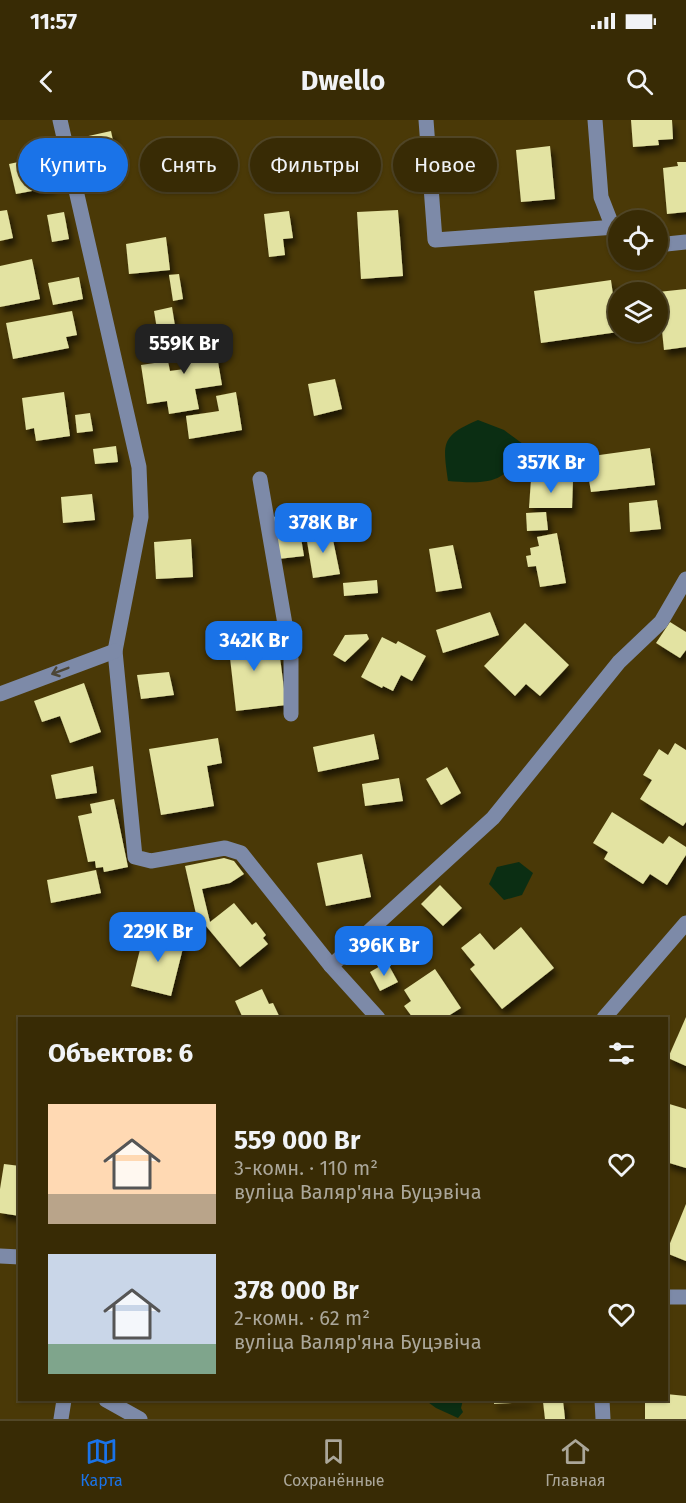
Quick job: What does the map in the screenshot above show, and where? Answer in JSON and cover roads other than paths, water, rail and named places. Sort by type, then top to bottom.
[{"type":"street","points":[[60,120],[139,467],[141,517],[115,651],[135,857],[151,861],[225,848],[241,853],[331,966],[377,1017]]},
{"type":"street","points":[[426,120],[435,240],[608,230]]},
{"type":"street","points":[[595,120],[600,197],[608,215]]},
{"type":"street","points":[[668,244],[686,242]]},
{"type":"street","points":[[260,479],[291,658],[291,714]]},
{"type":"street","points":[[331,966],[493,818],[620,662],[661,622],[686,579]]},
{"type":"street","points":[[0,694],[115,651]]},
{"type":"street","points":[[605,1017],[686,923]]},
{"type":"street","points":[[0,1256],[18,1257]]},
{"type":"street","points":[[668,1297],[686,1297]]},
{"type":"street","points":[[61,1419],[64,1401]]},
{"type":"street","points":[[108,1401],[140,1419]]},
{"type":"street","points":[[602,1401],[603,1419]]}]
